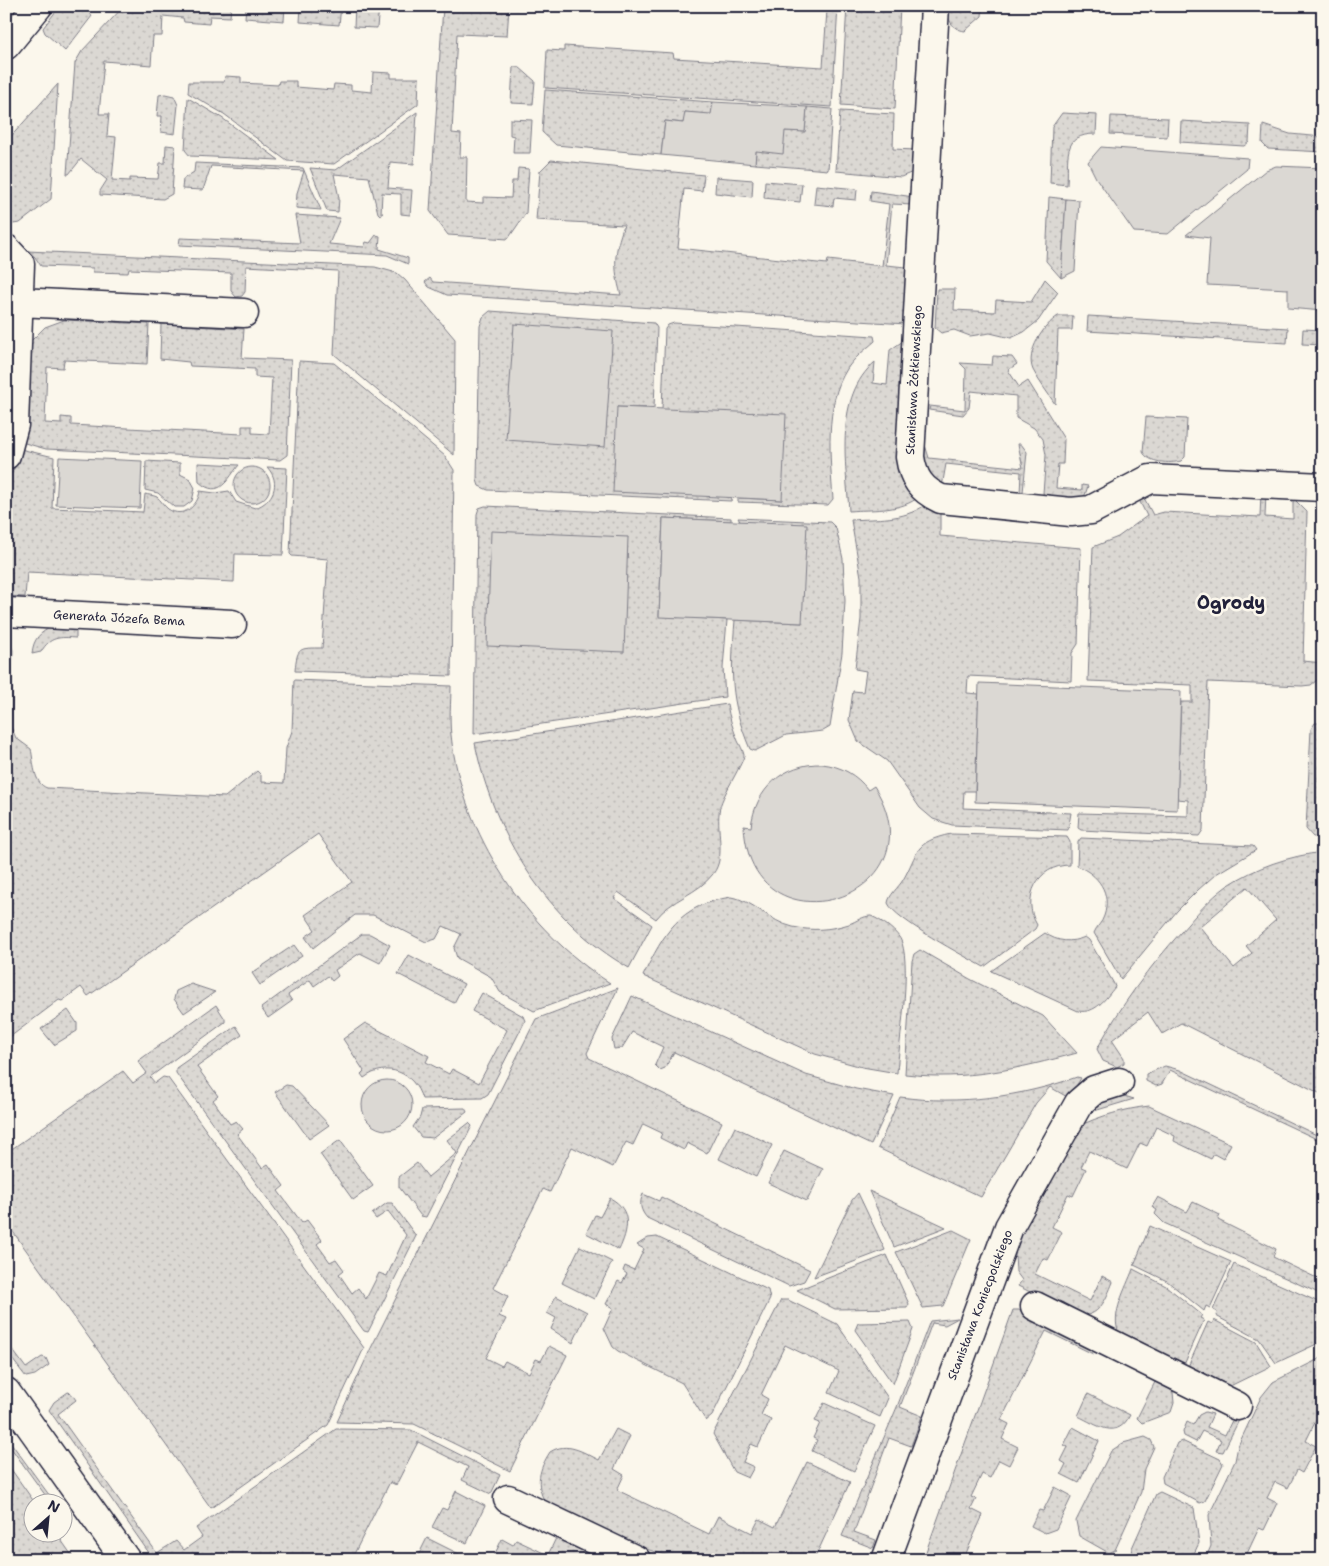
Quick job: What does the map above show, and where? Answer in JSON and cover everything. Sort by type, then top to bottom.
[{"type":"street","points":[[6,45],[38,6]]},
{"type":"street","name":"Stanisława Żółkiewskiego","points":[[935,6],[910,457],[912,470],[918,483],[928,493],[941,499],[1071,512],[1091,510],[1150,479],[1323,487]]},
{"type":"street","points":[[6,248],[20,264],[14,425],[6,455]]},
{"type":"street","points":[[19,302],[244,313]]},
{"type":"street","name":"Generała Józefa Bema","points":[[6,612],[232,624]]},
{"type":"street","name":"Stanisława Koniecpolskiego","points":[[886,1560],[1009,1226],[1079,1103],[1094,1090],[1119,1082]]},
{"type":"street","points":[[1035,1306],[1237,1406]]},
{"type":"street","points":[[6,1392],[126,1560]]},
{"type":"street","points":[[508,1500],[636,1560]]},
{"type":"shaded area","points":[[60,6],[85,6],[92,16],[65,51],[45,33],[43,28]]},
{"type":"shaded area","points":[[124,6],[231,6],[230,17],[210,16],[209,24],[184,22],[183,18],[163,16],[162,36],[153,36],[151,65],[104,61],[99,114],[109,114],[107,136],[116,137],[112,180],[130,181],[130,178],[158,179],[160,163],[165,163],[166,145],[175,146],[172,194],[163,199],[100,195],[100,191],[107,180],[81,159],[67,174],[75,63],[82,51]]},
{"type":"shaded area","points":[[246,6],[285,6],[284,21],[245,18]]},
{"type":"shaded area","points":[[301,6],[341,6],[339,25],[300,22]]},
{"type":"shaded area","points":[[355,6],[379,6],[377,28],[354,27]]},
{"type":"shaded area","points":[[443,6],[517,6],[517,9],[509,8],[507,36],[457,34],[452,133],[461,134],[460,157],[467,157],[466,202],[483,203],[483,197],[511,198],[512,181],[517,181],[518,168],[529,169],[526,213],[508,239],[448,235],[430,211]]},
{"type":"shaded area","points":[[811,6],[838,6],[832,107],[545,88],[547,50],[564,51],[564,46],[673,53],[674,58],[823,67],[827,10],[811,9]]},
{"type":"shaded area","points":[[847,6],[900,6],[895,109],[841,105]]},
{"type":"shaded area","points":[[948,6],[983,6],[982,16],[965,31],[960,30],[953,26],[949,19]]},
{"type":"shaded area","points":[[513,67],[519,67],[535,81],[533,104],[511,103]]},
{"type":"shaded area","points":[[373,72],[391,73],[391,78],[419,78],[418,104],[334,164],[287,161],[224,114],[188,93],[189,82],[224,82],[225,76],[241,77],[241,83],[278,85],[279,81],[296,81],[296,87],[333,90],[334,84],[351,85],[351,90],[372,92]]},
{"type":"shaded area","points":[[58,84],[51,199],[20,223],[6,225],[6,142]]},
{"type":"shaded area","points":[[545,90],[713,102],[712,115],[685,112],[684,123],[665,121],[661,155],[556,145],[542,132]]},
{"type":"shaded area","points":[[159,95],[174,96],[178,105],[175,134],[161,132],[162,116],[157,116]]},
{"type":"shaded area","points":[[188,98],[222,118],[279,160],[190,156],[185,150]]},
{"type":"shaded area","points":[[713,102],[807,107],[805,132],[785,131],[783,154],[756,151],[755,164],[661,155],[665,121],[683,123],[685,112],[711,114]]},
{"type":"shaded area","points":[[807,107],[832,109],[828,170],[755,164],[756,151],[785,131],[805,131]]},
{"type":"shaded area","points":[[840,111],[894,114],[893,149],[916,150],[913,172],[901,177],[836,171]]},
{"type":"shaded area","points":[[417,112],[414,164],[390,162],[388,188],[412,190],[410,215],[401,214],[401,194],[382,193],[381,213],[383,213],[380,215],[369,177],[334,174],[339,198],[338,212],[327,211],[310,168],[336,170]]},
{"type":"shaded area","points":[[1062,113],[1097,115],[1096,134],[1077,138],[1069,149],[1067,185],[1050,183],[1052,127]]},
{"type":"shaded area","points":[[1111,116],[1168,118],[1167,137],[1110,134]]},
{"type":"shaded area","points":[[510,119],[532,120],[530,153],[513,153],[514,136],[510,135]]},
{"type":"shaded area","points":[[1181,121],[1250,125],[1249,142],[1244,146],[1180,142]]},
{"type":"shaded area","points":[[1263,125],[1290,134],[1323,137],[1323,152],[1268,149],[1262,143]]},
{"type":"shaded area","points":[[1101,147],[1248,158],[1247,169],[1168,234],[1134,232],[1096,178],[1088,162]]},
{"type":"shaded area","points":[[551,160],[704,175],[702,191],[684,189],[678,248],[827,264],[828,260],[882,266],[889,204],[870,201],[871,191],[914,197],[912,205],[892,204],[886,265],[906,267],[909,270],[906,324],[447,295],[429,287],[425,282],[430,278],[433,282],[621,295],[616,260],[618,244],[624,225],[536,220],[540,171]]},
{"type":"shaded area","points":[[195,163],[303,168],[321,210],[296,208],[297,193],[304,171],[211,166],[203,190],[182,189],[183,179],[194,172]]},
{"type":"shaded area","points":[[1276,166],[1323,168],[1323,311],[1288,308],[1288,289],[1207,285],[1210,238],[1186,235],[1266,170]]},
{"type":"shaded area","points":[[716,177],[753,180],[752,197],[715,193]]},
{"type":"shaded area","points":[[765,181],[802,184],[800,202],[764,198]]},
{"type":"shaded area","points":[[816,185],[857,189],[856,200],[834,198],[833,206],[814,204]]},
{"type":"shaded area","points":[[1049,197],[1066,199],[1061,278],[1046,261]]},
{"type":"shaded area","points":[[1066,199],[1079,200],[1075,271],[1061,278]]},
{"type":"shaded area","points":[[295,215],[340,218],[329,244],[364,247],[366,242],[370,243],[376,235],[380,236],[379,249],[408,258],[408,264],[387,255],[179,245],[180,238],[300,243]]},
{"type":"shaded area","points":[[27,251],[375,267],[397,273],[455,339],[454,455],[334,354],[338,271],[246,266],[245,292],[242,296],[236,297],[231,291],[231,273],[129,269],[128,273],[93,272],[93,268],[41,266],[35,257]]},
{"type":"shaded area","points":[[1045,279],[1058,292],[1038,321],[1024,332],[1011,338],[990,333],[970,336],[954,330],[941,333],[935,328],[937,289],[955,289],[954,310],[995,312],[996,300],[1031,302]]},
{"type":"shaded area","points":[[490,311],[654,323],[657,328],[654,408],[617,407],[732,498],[731,501],[488,490],[479,486],[477,480],[480,326],[483,317]]},
{"type":"shaded area","points":[[1058,316],[1073,316],[1072,330],[1058,330],[1055,404],[1035,374],[1031,363],[1037,340],[1047,326]]},
{"type":"shaded area","points":[[1088,316],[1288,328],[1287,343],[1087,331]]},
{"type":"shaded area","points":[[64,320],[149,324],[147,364],[64,360],[63,368],[47,367],[45,423],[61,424],[61,417],[71,418],[71,425],[242,434],[242,426],[252,426],[252,433],[269,434],[272,378],[255,377],[255,369],[190,366],[189,362],[160,359],[161,324],[244,329],[242,358],[291,360],[287,455],[280,460],[46,449],[21,442],[31,341],[45,327]]},
{"type":"shaded area","points":[[674,323],[874,336],[875,341],[847,369],[835,399],[830,432],[833,499],[828,505],[738,502],[738,498],[782,500],[662,409],[665,329],[668,325]]},
{"type":"shaded area","points":[[514,324],[613,331],[605,447],[506,440]]},
{"type":"shaded area","points":[[1303,329],[1323,330],[1323,345],[1302,344]]},
{"type":"shaded area","points":[[903,341],[916,499],[892,508],[849,511],[845,452],[848,412],[853,393],[862,376],[875,362],[873,383],[887,385],[890,350]]},
{"type":"shaded area","points":[[993,356],[1012,357],[1017,364],[1008,370],[1019,387],[1028,381],[1064,439],[1063,464],[1058,464],[1056,488],[1082,490],[1082,485],[1088,486],[1084,498],[1045,497],[1043,493],[1046,455],[1043,439],[1034,428],[1016,418],[1016,396],[971,391],[969,408],[963,415],[929,410],[930,406],[965,410],[966,369],[960,363],[992,365]]},
{"type":"shaded area","points":[[299,361],[334,363],[445,456],[454,470],[451,676],[295,671],[298,653],[301,650],[322,648],[328,559],[292,556],[290,554]]},
{"type":"shaded area","points":[[617,407],[786,414],[782,500],[613,492]]},
{"type":"shaded area","points":[[1146,417],[1187,419],[1185,457],[1181,461],[1160,462],[1146,456],[1143,452]]},
{"type":"shaded area","points":[[923,438],[929,458],[1023,468],[1018,444],[1021,444],[1027,452],[1023,492],[1020,494],[1021,472],[946,464],[942,487],[935,483],[926,472],[923,459]]},
{"type":"shaded area","points":[[20,449],[54,457],[52,508],[143,512],[145,494],[157,497],[168,509],[179,513],[193,506],[200,491],[215,493],[229,491],[236,502],[255,508],[271,497],[275,485],[272,473],[267,467],[287,468],[283,555],[235,554],[234,582],[27,572],[25,597],[6,596],[6,481],[14,469]]},
{"type":"shaded area","points":[[59,457],[142,461],[140,508],[56,505]]},
{"type":"shaded area","points":[[146,461],[180,463],[180,474],[190,479],[195,488],[192,501],[184,507],[174,507],[158,493],[145,490]]},
{"type":"shaded area","points":[[198,463],[239,465],[223,485],[213,489],[199,482]]},
{"type":"shaded area","points":[[252,467],[259,468],[265,472],[269,478],[269,492],[265,498],[259,502],[252,503],[245,502],[239,498],[235,492],[234,485],[235,478],[239,472],[245,468]]},
{"type":"shaded area","points":[[1261,493],[1266,493],[1265,517],[1293,519],[1293,498],[1307,512],[1303,661],[1323,663],[1322,676],[1311,685],[1302,686],[1208,682],[1203,830],[1199,836],[1081,830],[1078,828],[1079,813],[1188,816],[1188,800],[1177,799],[1181,702],[1192,702],[1192,685],[1088,681],[1093,547],[1118,537],[1147,516],[1137,496],[1142,494],[1153,515],[1164,512],[1260,517]]},
{"type":"shaded area","points":[[925,505],[940,512],[940,536],[1081,548],[1078,644],[1072,653],[1071,681],[968,676],[967,693],[979,694],[975,791],[964,791],[963,808],[1071,813],[1068,830],[952,825],[933,819],[920,808],[887,761],[858,741],[849,720],[853,691],[863,692],[866,671],[855,669],[861,619],[861,577],[851,520],[899,516],[908,514]]},
{"type":"shaded area","points":[[485,506],[731,518],[731,521],[663,518],[659,616],[727,620],[723,668],[725,697],[474,734],[477,514],[479,508]]},
{"type":"shaded area","points":[[663,518],[807,524],[802,623],[659,617]]},
{"type":"shaded area","points":[[738,518],[830,522],[836,528],[843,559],[845,601],[842,653],[830,727],[823,731],[786,735],[755,751],[750,749],[738,715],[735,700],[732,670],[735,620],[802,623]]},
{"type":"shaded area","points":[[491,531],[628,537],[624,652],[487,646]]},
{"type":"shaded area","points":[[54,626],[76,629],[76,638],[52,640],[41,652],[32,654],[38,637]]},
{"type":"shaded area","points":[[6,633],[13,650],[11,727],[16,738],[31,749],[39,782],[47,788],[225,797],[257,771],[261,775],[261,782],[284,783],[286,748],[292,731],[294,680],[451,686],[450,729],[458,772],[469,808],[484,843],[503,876],[551,936],[610,983],[534,1011],[500,992],[491,977],[457,958],[454,948],[461,934],[443,926],[436,939],[426,942],[373,915],[355,915],[313,948],[305,937],[315,930],[305,915],[352,882],[318,834],[88,996],[81,987],[62,1001],[59,1000],[6,1040]]},
{"type":"shaded area","points":[[979,683],[1181,691],[1177,810],[975,802]]},
{"type":"shaded area","points":[[727,704],[733,727],[744,755],[720,807],[720,850],[717,867],[700,887],[669,906],[656,919],[618,892],[614,898],[652,925],[629,968],[600,949],[573,926],[549,900],[528,872],[510,842],[495,810],[483,777],[475,743]]},
{"type":"shaded area","points":[[1315,723],[1323,723],[1318,782],[1323,783],[1323,836],[1313,837],[1306,829],[1311,729]]},
{"type":"shaded area","points":[[822,764],[848,772],[868,790],[874,786],[889,825],[884,858],[866,883],[838,898],[806,901],[777,892],[754,867],[744,826],[751,827],[758,801],[765,790],[784,773],[795,768]]},
{"type":"shaded area","points":[[951,834],[1067,837],[1070,842],[1070,865],[1058,866],[1049,871],[1035,885],[1031,904],[1032,915],[1037,925],[1035,929],[984,967],[916,928],[893,910],[888,903],[892,894],[903,880],[915,855],[923,845],[939,837]]},
{"type":"shaded area","points":[[1081,838],[1253,846],[1256,850],[1216,874],[1198,890],[1177,911],[1121,979],[1094,933],[1104,916],[1106,908],[1105,892],[1097,879],[1077,866],[1078,842]]},
{"type":"shaded area","points":[[1323,852],[1323,1095],[1181,1023],[1162,1034],[1148,1012],[1112,1040],[1124,1058],[1124,1063],[1117,1067],[1103,1061],[1097,1049],[1125,1002],[1157,960],[1209,902],[1227,886],[1249,873],[1273,863]],"holes":[[[1247,887],[1276,920],[1246,946],[1252,953],[1234,968],[1200,927]]]},
{"type":"shaded area","points":[[731,897],[747,902],[777,921],[793,927],[828,929],[871,916],[894,931],[902,943],[905,971],[904,1007],[897,1073],[862,1067],[815,1054],[643,976],[658,947],[675,923],[698,907]]},
{"type":"shaded area","points":[[1045,933],[1064,941],[1085,937],[1089,940],[1115,987],[1100,1005],[1090,1010],[1078,1011],[991,971]]},
{"type":"shaded area","points":[[362,934],[370,934],[390,945],[380,963],[360,953],[335,970],[338,976],[332,981],[328,976],[314,986],[310,980],[288,995],[292,1001],[268,1018],[261,1008]]},
{"type":"shaded area","points":[[294,945],[302,956],[260,985],[252,973]]},
{"type":"shaded area","points":[[920,950],[970,979],[1043,1016],[1077,1053],[1013,1069],[971,1075],[927,1076],[905,1074],[912,961],[914,954]]},
{"type":"shaded area","points":[[409,955],[464,984],[454,1003],[398,974]]},
{"type":"shaded area","points":[[191,984],[215,992],[184,1013],[174,999],[176,991]]},
{"type":"shaded area","points":[[618,988],[587,1053],[589,1058],[722,1122],[707,1153],[687,1143],[684,1150],[660,1138],[662,1133],[643,1124],[633,1145],[626,1142],[613,1167],[572,1147],[550,1192],[543,1189],[493,1288],[508,1296],[499,1316],[506,1319],[486,1358],[502,1366],[505,1361],[529,1373],[536,1359],[541,1361],[549,1346],[567,1355],[510,1471],[414,1424],[337,1422],[371,1348],[536,1019]]},
{"type":"shaded area","points":[[482,993],[523,1016],[525,1021],[488,1094],[482,1098],[422,1099],[413,1082],[399,1072],[390,1070],[382,1070],[364,1078],[361,1074],[364,1071],[343,1039],[365,1023],[429,1056],[426,1062],[449,1074],[452,1069],[479,1083],[507,1030],[472,1011]]},
{"type":"shaded area","points":[[632,996],[806,1075],[856,1089],[894,1096],[871,1145],[674,1052],[665,1068],[660,1070],[655,1065],[663,1047],[632,1032],[622,1048],[614,1049],[612,1039]]},
{"type":"shaded area","points":[[216,1005],[225,1022],[150,1077],[155,1083],[163,1077],[168,1078],[364,1348],[328,1425],[211,1508],[6,1222],[6,1153],[123,1071],[133,1083],[147,1073],[138,1061]]},
{"type":"shaded area","points":[[68,1010],[77,1023],[77,1031],[54,1045],[41,1029]]},
{"type":"shaded area","points":[[236,1026],[242,1035],[197,1067],[218,1096],[213,1100],[230,1124],[236,1121],[243,1129],[237,1134],[262,1168],[268,1164],[284,1186],[278,1191],[302,1223],[307,1220],[322,1240],[317,1244],[330,1262],[336,1259],[344,1270],[339,1274],[352,1293],[358,1288],[366,1299],[379,1273],[387,1276],[406,1235],[388,1211],[376,1219],[372,1214],[387,1203],[392,1203],[416,1236],[368,1332],[364,1331],[176,1073],[176,1068]]},
{"type":"shaded area","points":[[1165,1066],[1180,1070],[1323,1138],[1323,1142],[1170,1070],[1162,1084],[1156,1086],[1146,1081],[1146,1074]]},
{"type":"shaded area","points":[[1077,1077],[1081,1078],[1069,1098],[1050,1087],[1036,1103],[981,1197],[878,1148],[900,1097],[945,1100],[990,1098],[1034,1090]]},
{"type":"shaded area","points":[[387,1080],[405,1087],[412,1105],[405,1123],[387,1130],[369,1123],[362,1105],[369,1087]]},
{"type":"shaded area","points":[[286,1085],[292,1086],[329,1125],[309,1139],[275,1092]]},
{"type":"shaded area","points":[[1118,1094],[1134,1099],[1084,1114],[1090,1106]]},
{"type":"shaded area","points":[[1149,1106],[1231,1144],[1223,1159],[1214,1154],[1211,1159],[1174,1141],[1175,1136],[1156,1127],[1147,1146],[1140,1143],[1127,1169],[1089,1151],[1081,1167],[1086,1169],[1073,1196],[1068,1194],[1052,1227],[1062,1232],[1048,1260],[1043,1258],[1035,1274],[1090,1301],[1102,1276],[1113,1282],[1104,1301],[1091,1314],[1077,1315],[1018,1286],[1022,1280],[1016,1272],[1014,1235],[1077,1127],[1112,1114]]},
{"type":"shaded area","points":[[465,1108],[467,1112],[433,1138],[421,1137],[413,1127],[420,1117],[422,1109]]},
{"type":"shaded area","points":[[469,1123],[472,1126],[426,1217],[421,1216],[399,1187],[399,1177],[417,1163],[428,1177],[457,1153],[447,1140]]},
{"type":"shaded area","points":[[735,1127],[772,1145],[756,1177],[719,1159]]},
{"type":"shaded area","points":[[340,1140],[373,1186],[353,1200],[320,1154]]},
{"type":"shaded area","points":[[784,1151],[823,1169],[807,1201],[768,1183]]},
{"type":"shaded area","points":[[869,1191],[946,1227],[894,1247]]},
{"type":"shaded area","points":[[858,1193],[885,1250],[814,1277],[852,1200]]},
{"type":"shaded area","points":[[643,1194],[659,1201],[661,1197],[810,1270],[804,1281],[789,1286],[647,1218],[641,1206]]},
{"type":"shaded area","points":[[1158,1197],[1187,1212],[1193,1202],[1220,1215],[1218,1220],[1276,1249],[1273,1257],[1323,1281],[1323,1295],[1164,1223],[1155,1214],[1157,1210],[1152,1207]]},
{"type":"shaded area","points":[[610,1198],[617,1203],[625,1215],[625,1236],[619,1250],[586,1233],[595,1215],[600,1217]]},
{"type":"shaded area","points":[[1150,1226],[1231,1262],[1210,1308],[1206,1306],[1204,1311],[1167,1281],[1134,1265]]},
{"type":"shaded area","points":[[953,1230],[971,1239],[943,1306],[923,1308],[896,1252]]},
{"type":"shaded area","points":[[657,1237],[768,1290],[770,1299],[712,1416],[706,1421],[682,1383],[618,1351],[613,1347],[604,1328],[613,1308],[606,1304],[618,1281],[622,1283],[627,1274],[623,1271],[625,1266],[634,1270],[644,1249],[637,1245],[648,1238]]},
{"type":"shaded area","points":[[580,1246],[612,1262],[594,1299],[562,1283]]},
{"type":"shaded area","points":[[887,1255],[909,1304],[907,1308],[835,1309],[797,1290]]},
{"type":"shaded area","points":[[1234,1264],[1323,1304],[1323,1341],[1276,1363],[1259,1339],[1216,1316],[1217,1312],[1213,1310]]},
{"type":"shaded area","points":[[1133,1269],[1166,1286],[1202,1315],[1200,1318],[1204,1320],[1183,1367],[1119,1333],[1116,1318],[1123,1293]]},
{"type":"shaded area","points":[[556,1296],[587,1312],[573,1343],[551,1329],[556,1318],[547,1313]]},
{"type":"shaded area","points":[[781,1300],[788,1300],[837,1324],[888,1398],[880,1417],[829,1393],[839,1371],[785,1345],[761,1395],[768,1399],[761,1415],[771,1420],[758,1447],[751,1444],[743,1462],[754,1467],[748,1478],[734,1472],[713,1434]]},
{"type":"shaded area","points":[[1013,1310],[1019,1310],[1088,1345],[1093,1354],[1046,1331],[1001,1420],[1009,1424],[1002,1439],[1018,1447],[1009,1465],[999,1460],[990,1478],[982,1474],[971,1497],[976,1499],[971,1509],[983,1515],[963,1560],[923,1560]]},
{"type":"shaded area","points":[[958,1318],[945,1325],[932,1323],[900,1407],[922,1416],[911,1446],[889,1438],[854,1532],[876,1540],[873,1548],[842,1536],[897,1407],[930,1321]]},
{"type":"shaded area","points":[[1214,1320],[1256,1342],[1271,1366],[1226,1388],[1187,1369],[1208,1322],[1212,1324]]},
{"type":"shaded area","points":[[910,1322],[913,1329],[893,1384],[855,1330],[858,1323]]},
{"type":"shaded area","points":[[6,1341],[26,1368],[42,1357],[46,1358],[49,1365],[35,1375],[26,1377],[6,1351]]},
{"type":"shaded area","points":[[1323,1357],[1323,1411],[1321,1410],[1306,1441],[1316,1446],[1302,1473],[1297,1470],[1288,1488],[1275,1482],[1267,1498],[1277,1503],[1264,1530],[1259,1528],[1244,1560],[1217,1560],[1207,1555],[1211,1546],[1209,1515],[1235,1461],[1238,1446],[1261,1397],[1273,1382]]},
{"type":"shaded area","points":[[1157,1378],[1173,1392],[1174,1403],[1171,1412],[1142,1423],[1137,1418]]},
{"type":"shaded area","points":[[68,1392],[76,1400],[58,1414],[157,1553],[176,1541],[184,1550],[202,1537],[196,1528],[336,1429],[411,1430],[500,1475],[491,1494],[462,1480],[468,1467],[418,1442],[396,1485],[390,1482],[351,1560],[154,1560],[49,1410],[54,1402]]},
{"type":"shaded area","points":[[1088,1394],[1130,1415],[1125,1423],[1113,1429],[1106,1429],[1078,1416]]},
{"type":"shaded area","points":[[824,1403],[875,1426],[854,1471],[812,1451],[817,1440],[813,1438],[820,1423],[815,1421]]},
{"type":"shaded area","points":[[1205,1412],[1213,1414],[1207,1427],[1225,1435],[1234,1416],[1239,1420],[1223,1452],[1216,1451],[1221,1440],[1202,1431],[1196,1442],[1184,1436],[1183,1432],[1187,1422],[1193,1425],[1199,1415]]},
{"type":"shaded area","points":[[1073,1427],[1099,1441],[1079,1483],[1061,1474],[1066,1464],[1061,1461],[1068,1447],[1064,1445]]},
{"type":"shaded area","points":[[616,1429],[630,1436],[614,1469],[624,1475],[617,1490],[709,1534],[718,1516],[752,1533],[759,1519],[775,1527],[807,1462],[850,1482],[814,1560],[682,1560],[633,1545],[545,1502],[539,1483],[543,1464],[550,1452],[563,1447],[581,1451],[599,1460]]},
{"type":"shaded area","points":[[6,1436],[48,1494],[44,1494],[6,1441]]},
{"type":"shaded area","points":[[1145,1437],[1151,1440],[1154,1447],[1144,1469],[1141,1492],[1115,1550],[1109,1553],[1079,1536],[1076,1521],[1111,1451],[1123,1443]]},
{"type":"shaded area","points":[[1182,1441],[1220,1459],[1223,1464],[1205,1501],[1200,1503],[1163,1483],[1162,1477],[1177,1443]]},
{"type":"shaded area","points":[[6,1462],[29,1494],[22,1494],[22,1544],[64,1544],[75,1560],[6,1560]]},
{"type":"shaded area","points":[[1055,1487],[1070,1495],[1071,1498],[1056,1529],[1045,1533],[1031,1526],[1039,1510],[1043,1511]]},
{"type":"shaded area","points":[[456,1491],[485,1506],[467,1543],[432,1527],[442,1508],[447,1510]]},
{"type":"shaded area","points":[[1160,1492],[1194,1508],[1199,1543],[1191,1560],[1134,1560],[1132,1548],[1156,1494]]},
{"type":"shaded area","points":[[427,1538],[461,1555],[459,1560],[416,1560]]},
{"type":"shaded area","points":[[556,1538],[591,1555],[596,1560],[492,1560],[502,1539],[513,1545],[516,1540],[548,1555]]},
{"type":"district","name":"Ogrody","points":[[1231,603]]}]
